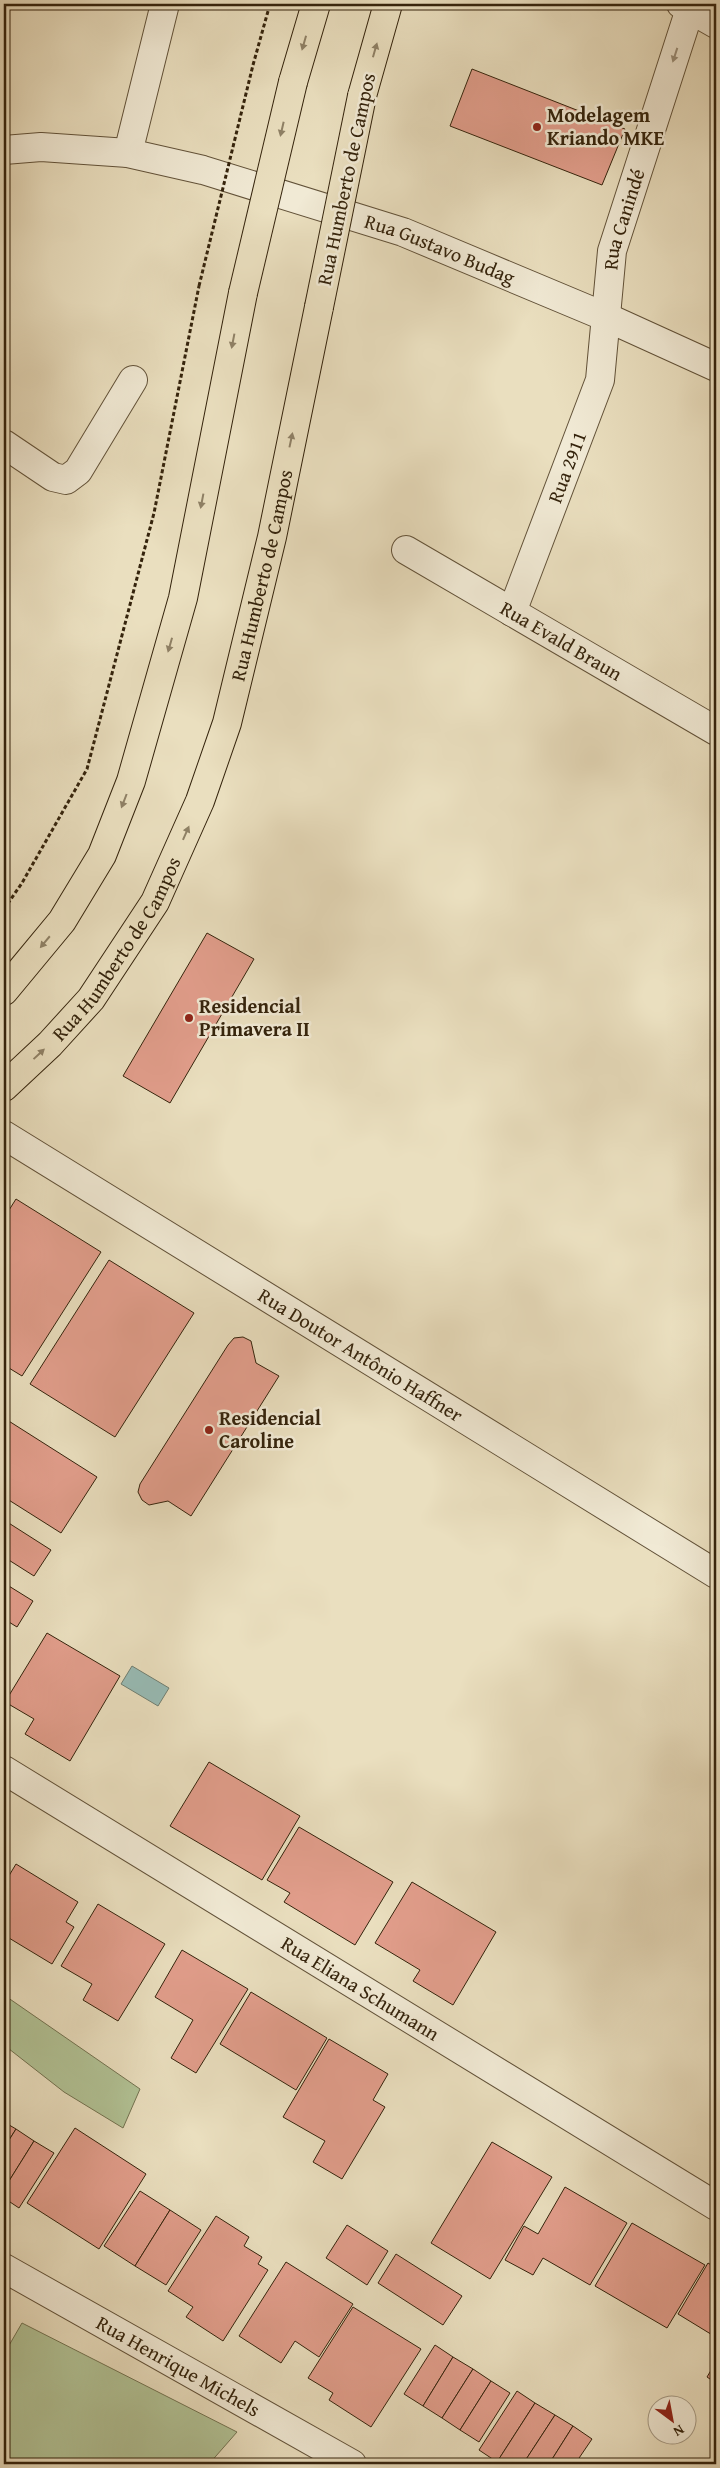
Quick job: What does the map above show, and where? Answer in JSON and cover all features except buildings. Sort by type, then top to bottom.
[{"type":"main road","points":[[4,991],[62,921],[102,855],[131,781],[183,598],[243,293],[293,82],[316,4]]},
{"type":"main road","name":"Rua Humberto de Campos","points":[[4,1087],[50,1044],[91,999],[155,902],[200,801],[227,723],[265,565],[362,96],[388,4]]},
{"type":"street","points":[[128,153],[165,4]]},
{"type":"street","points":[[685,6],[716,24]]},
{"type":"street","name":"Rua Canindé","points":[[606,317],[612,251],[685,6]]},
{"type":"street","name":"Rua Gustavo Budag","points":[[4,150],[41,147],[128,153],[203,170],[403,232],[606,317],[716,368]]},
{"type":"street","name":"Rua 2911","points":[[512,612],[600,380],[606,317]]},
{"type":"street","points":[[4,444],[53,477],[66,480],[78,471],[133,380]]},
{"type":"street","name":"Rua Evald Braun","points":[[406,550],[716,731]]},
{"type":"street","name":"Rua Doutor Antônio Haffner","points":[[4,1135],[716,1574]]},
{"type":"street","name":"Rua Eliana Schumann","points":[[4,1770],[716,2206]]},
{"type":"street","name":"Rua Henrique Michels","points":[[4,2268],[340,2462]]},
{"type":"path","points":[[4,909],[22,883],[87,768],[154,513],[199,286],[253,65],[270,4]]},
{"type":"green space","points":[[4,1995],[140,2089],[123,2128],[64,2092],[4,2045]]},
{"type":"green space","points":[[22,2323],[237,2432],[209,2464],[4,2464],[4,2354]]},
{"type":"water","points":[[132,1666],[169,1688],[158,1706],[121,1684]]},
{"type":"place","name":"Modelagem Kriando MKE","points":[[537,127]]},
{"type":"place","name":"Residencial Primavera II","points":[[189,1018]]},
{"type":"place","name":"Residencial Caroline","points":[[209,1430]]}]
